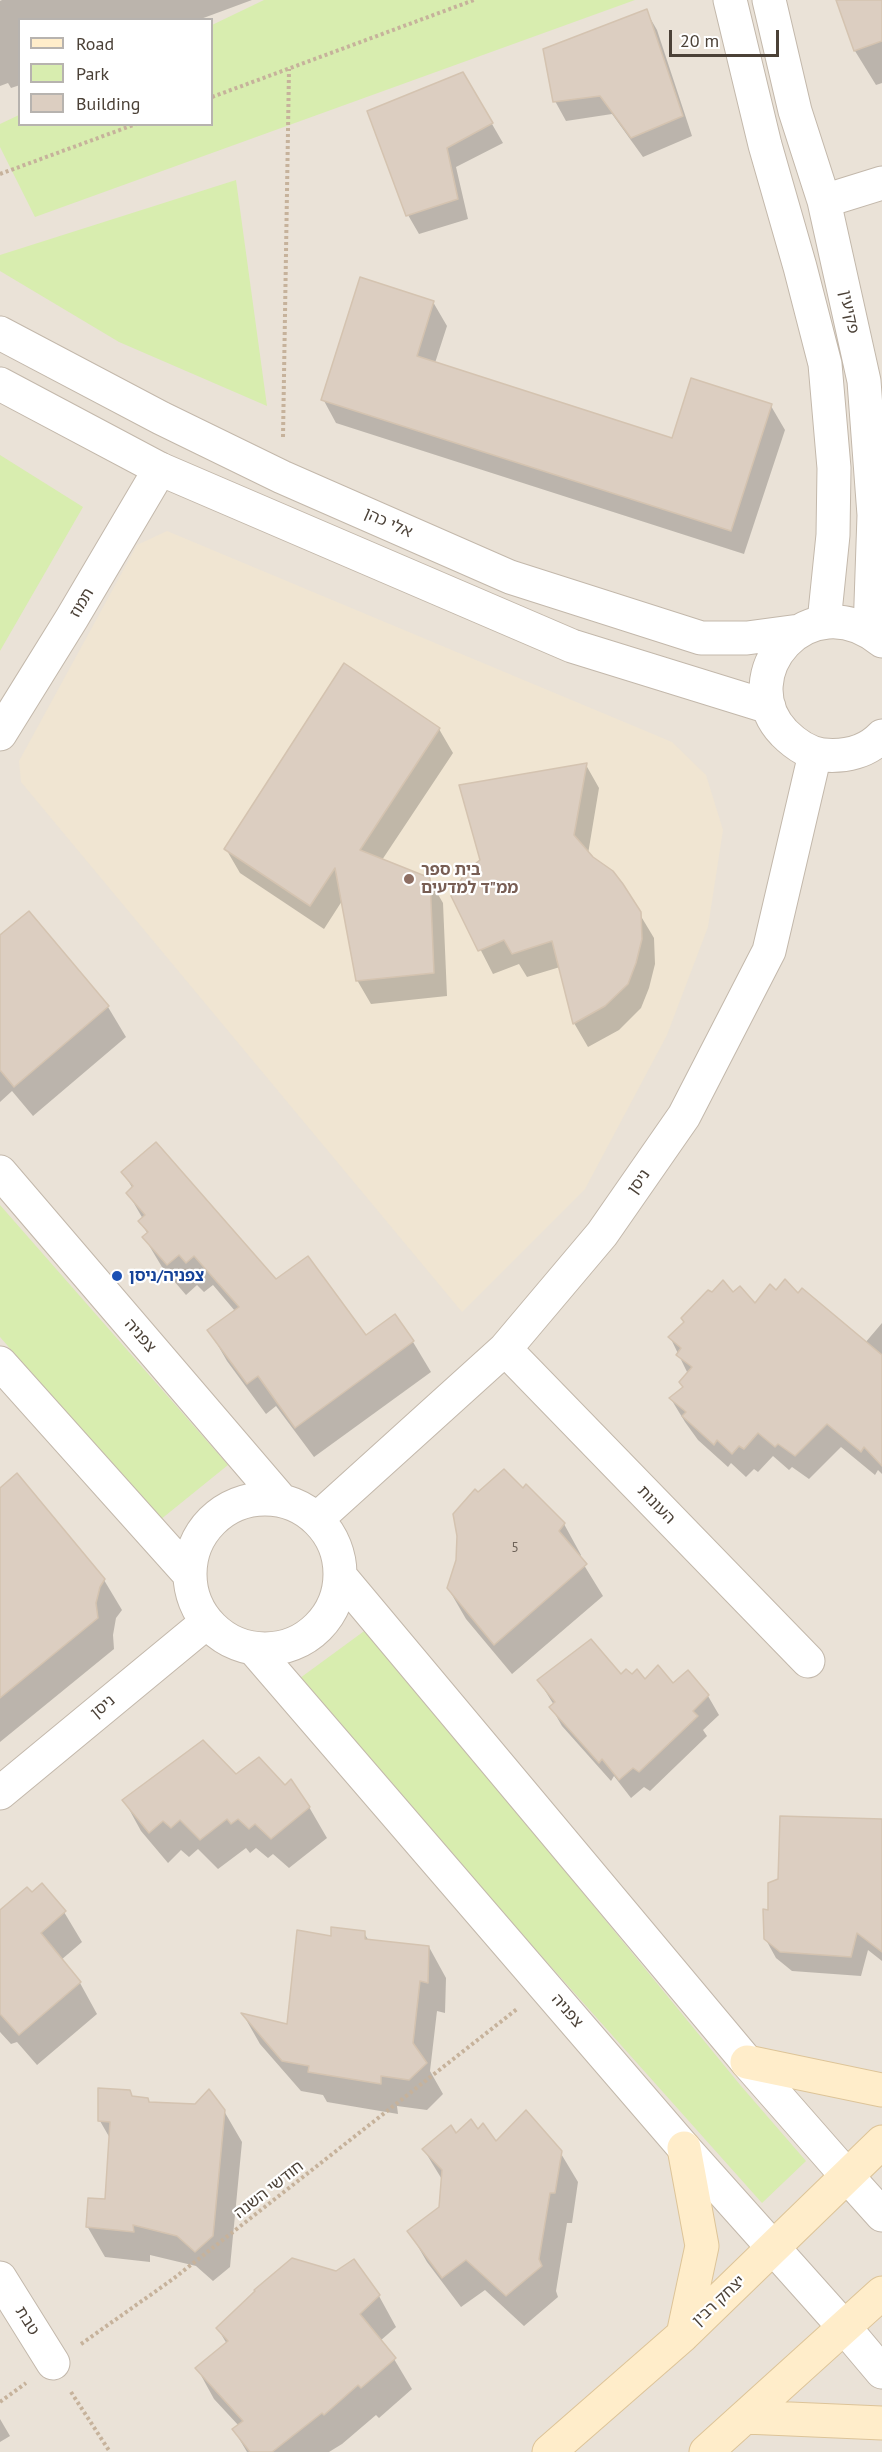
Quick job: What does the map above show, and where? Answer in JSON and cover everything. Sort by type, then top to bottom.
[{"type":"main road","points":[[747,2062],[882,2090]]},
{"type":"main road","name":"יצחק רבין","points":[[549,2452],[683,2335],[882,2142]]},
{"type":"main road","points":[[683,2335],[702,2246],[684,2148]]},
{"type":"main road","points":[[706,2452],[882,2293]]},
{"type":"main road","points":[[745,2417],[882,2423]]},
{"type":"street","points":[[730,0],[765,145],[825,364],[834,468],[833,535],[812,626],[782,645],[771,664],[766,686],[769,707],[779,727],[794,744],[814,754],[836,756],[857,753],[880,741]]},
{"type":"street","name":"פקיעין","points":[[770,0],[795,111],[824,201],[864,381],[874,514],[876,637]]},
{"type":"street","points":[[824,201],[882,183]]},
{"type":"street","name":"אלי כהן","points":[[0,333],[161,418],[282,477],[510,577],[701,638],[747,638],[840,621],[856,625],[876,637]]},
{"type":"street","points":[[0,384],[160,469],[572,646],[769,707]]},
{"type":"street","name":"תמוז","points":[[0,734],[160,469]]},
{"type":"street","name":"ניסן","points":[[317,1519],[505,1349],[602,1234],[684,1116],[769,951],[814,754]]},
{"type":"street","name":"צפניה","points":[[0,1172],[281,1500]]},
{"type":"street","name":"העונות","points":[[505,1349],[808,1661]]},
{"type":"street","points":[[0,1363],[189,1574]]},
{"type":"street","points":[[262,1498],[281,1500],[317,1519],[330,1535],[338,1556],[341,1577],[336,1602],[322,1624],[302,1640],[279,1648],[254,1649],[227,1640],[207,1622],[197,1608],[191,1591],[189,1574],[192,1555],[199,1537],[211,1521],[225,1510],[243,1502],[262,1498]]},
{"type":"street","points":[[341,1577],[747,2062],[882,2215]]},
{"type":"street","name":"ניסן","points":[[0,1793],[207,1622]]},
{"type":"street","name":"צפניה","points":[[254,1649],[684,2148],[882,2372]]},
{"type":"street","name":"טבת","points":[[0,2278],[53,2363]]},
{"type":"path","points":[[213,97],[474,0]]},
{"type":"path","points":[[282,477],[289,69]]},
{"type":"path","points":[[0,174],[131,126]]},
{"type":"path","name":"חודשי השנה","points":[[0,2403],[173,2279],[546,1986]]},
{"type":"path","points":[[53,2363],[110,2452]]},
{"type":"shaded area","points":[[0,0],[882,0],[882,2452],[0,2452]]},
{"type":"shaded area","name":"בית ספר ממ\"ד למדעים","points":[[167,531],[672,742],[706,775],[723,830],[708,927],[667,1035],[585,1189],[462,1312],[21,782],[19,761],[137,545]]},
{"type":"green space","points":[[264,0],[635,0],[35,217],[0,147],[0,124],[18,115],[18,126],[213,126],[213,25]]},
{"type":"green space","points":[[236,180],[267,406],[119,342],[0,271],[0,255]]},
{"type":"green space","points":[[0,455],[83,507],[0,651]]},
{"type":"green space","points":[[0,1205],[228,1465],[160,1520],[0,1337]]},
{"type":"green space","points":[[367,1629],[741,2086],[806,2161],[762,2203],[296,1681]]},
{"type":"building","points":[[836,0],[882,0],[882,41],[854,51]]},
{"type":"building","points":[[647,9],[683,116],[631,138],[600,96],[553,102],[543,49]]},
{"type":"building","points":[[463,72],[493,123],[447,148],[458,199],[406,216],[367,111]]},
{"type":"building","points":[[360,277],[434,301],[417,356],[672,438],[691,378],[772,404],[731,531],[321,400]]},
{"type":"building","points":[[344,663],[440,728],[360,850],[430,878],[434,973],[356,981],[335,868],[310,906],[224,849]]},
{"type":"building","points":[[587,763],[574,835],[593,857],[613,871],[623,884],[641,912],[642,939],[628,984],[605,1006],[573,1024],[552,941],[512,954],[504,940],[478,951],[451,896],[467,870],[480,860],[459,785]]},
{"type":"building","points":[[29,911],[109,1006],[14,1087],[0,1070],[0,935]]},
{"type":"building","points":[[156,1142],[276,1279],[308,1256],[366,1335],[395,1314],[414,1341],[295,1428],[258,1376],[247,1384],[207,1330],[239,1307],[194,1256],[186,1263],[179,1255],[167,1265],[142,1237],[148,1232],[138,1221],[145,1215],[126,1193],[133,1186],[121,1172]]},
{"type":"building","points":[[785,1279],[798,1293],[802,1288],[882,1355],[882,1466],[864,1447],[861,1452],[827,1424],[795,1456],[778,1444],[775,1447],[758,1433],[744,1449],[739,1446],[732,1454],[717,1440],[714,1445],[682,1416],[686,1412],[669,1398],[683,1387],[679,1382],[692,1367],[676,1355],[681,1348],[668,1337],[684,1322],[681,1318],[708,1290],[712,1292],[723,1280],[733,1292],[740,1286],[755,1303],[770,1284],[776,1290]]},
{"type":"building","points":[[504,1469],[523,1488],[526,1484],[565,1523],[559,1531],[587,1564],[494,1645],[447,1588],[456,1560],[457,1536],[453,1514],[475,1489],[478,1492]]},
{"type":"building","points":[[17,1473],[105,1579],[100,1587],[96,1603],[98,1618],[0,1698],[0,1488]]},
{"type":"building","points":[[591,1639],[621,1674],[626,1669],[632,1674],[637,1669],[645,1679],[658,1665],[673,1683],[688,1670],[709,1695],[693,1711],[698,1716],[639,1772],[633,1768],[619,1780],[602,1759],[599,1763],[549,1707],[555,1702],[537,1680]]},
{"type":"building","points":[[203,1740],[236,1774],[259,1757],[285,1785],[291,1779],[310,1807],[271,1839],[255,1824],[249,1829],[238,1819],[231,1824],[227,1819],[200,1840],[180,1820],[171,1828],[163,1821],[149,1833],[122,1800]]},
{"type":"building","points":[[780,1816],[882,1819],[882,1952],[857,1933],[851,1957],[780,1952],[764,1939],[763,1909],[768,1910],[768,1883],[778,1879]]},
{"type":"building","points":[[42,1883],[66,1911],[41,1933],[81,1982],[19,2035],[0,2014],[0,1910],[27,1887],[32,1892]]},
{"type":"building","points":[[331,1927],[365,1931],[365,1939],[429,1946],[428,1983],[420,1981],[413,2043],[427,2063],[409,2080],[381,2076],[381,2084],[308,2072],[309,2066],[282,2061],[241,2013],[287,2024],[297,1930],[331,1936]]},
{"type":"building","points":[[98,2088],[130,2090],[132,2096],[148,2098],[149,2102],[195,2104],[209,2089],[225,2110],[213,2236],[195,2252],[177,2236],[133,2225],[134,2232],[86,2227],[88,2198],[105,2199],[110,2122],[98,2121]]},
{"type":"building","points":[[526,2110],[562,2151],[555,2193],[550,2193],[539,2259],[542,2266],[506,2296],[466,2260],[442,2278],[407,2231],[439,2207],[442,2170],[422,2149],[451,2125],[456,2133],[471,2119],[478,2129],[483,2123],[496,2141]]},
{"type":"building","points":[[292,2258],[336,2271],[354,2259],[380,2295],[360,2314],[396,2358],[361,2388],[358,2385],[324,2415],[322,2413],[272,2452],[250,2452],[232,2429],[243,2421],[195,2368],[228,2341],[216,2328],[254,2290]]},
{"type":"place","name":"בית ספר ממ\"ד למדעים","points":[[409,879]]},
{"type":"place","name":"צפניה/ניסן","points":[[117,1276]]}]
